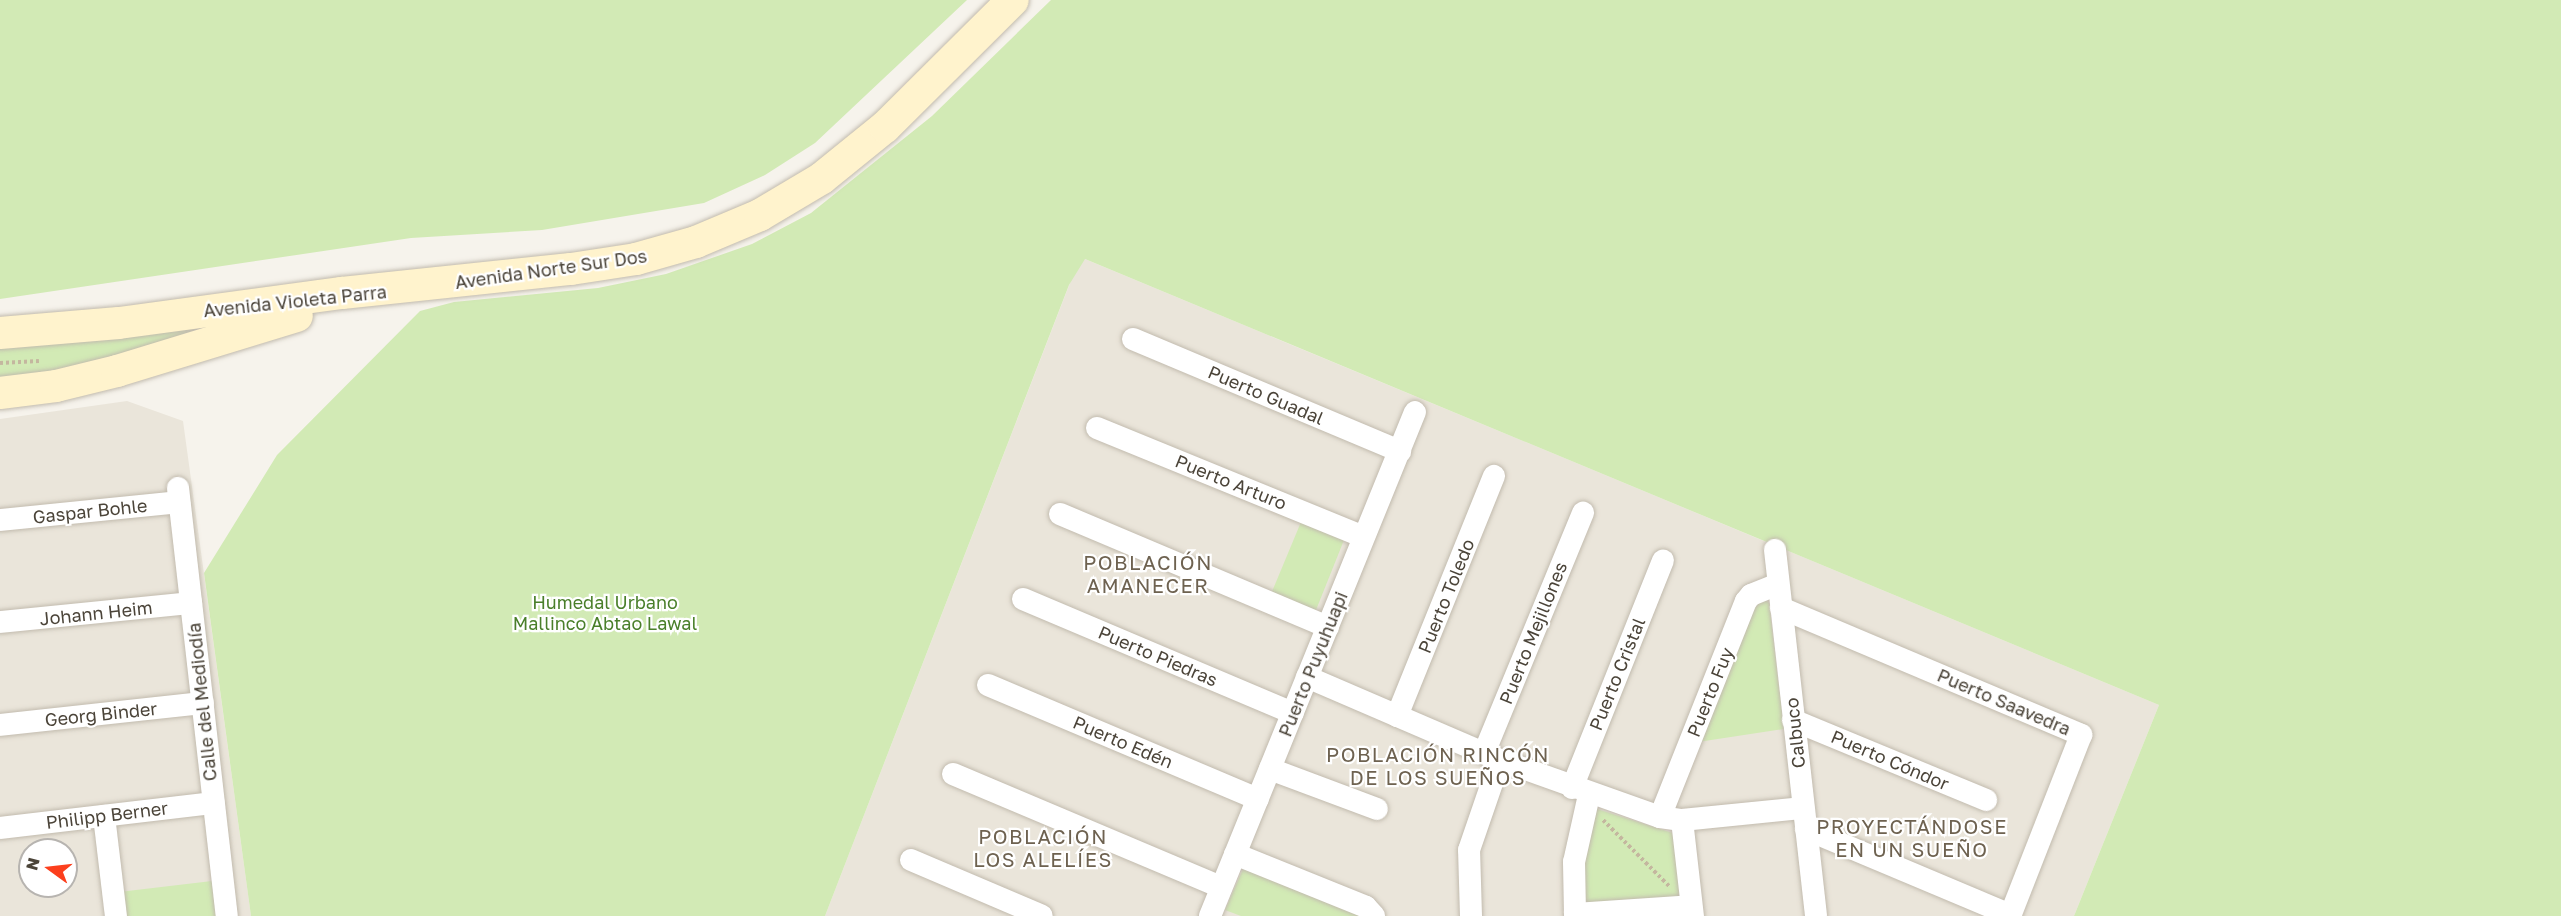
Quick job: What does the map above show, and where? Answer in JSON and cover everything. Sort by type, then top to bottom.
[{"type":"main road","name":"Avenida Norte Sur Dos","points":[[397,290],[604,265],[678,248],[724,231],[791,199],[850,156],[885,127],[1013,0]]},
{"type":"main road","name":"Avenida Violeta Parra","points":[[0,333],[119,323],[342,293],[397,290]]},
{"type":"main road","name":"Avenida Violeta Parra","points":[[0,393],[56,386],[117,371],[262,325],[397,290]]},
{"type":"street","name":"Puerto Guadal","points":[[1133,339],[1400,451]]},
{"type":"street","name":"Puerto Puyuhuapi","points":[[1210,916],[1415,412]]},
{"type":"street","name":"Puerto Arturo","points":[[1097,428],[1364,537]]},
{"type":"street","name":"Puerto Toledo","points":[[1397,716],[1494,476]]},
{"type":"street","name":"Gaspar Bohle","points":[[0,520],[178,495]]},
{"type":"street","name":"Calle del Mediodía","points":[[178,495],[227,916]]},
{"type":"street","name":"Puerto Mejillones","points":[[1471,916],[1469,850],[1492,756],[1583,513]]},
{"type":"street","points":[[1060,514],[1328,627]]},
{"type":"street","name":"Calbuco","points":[[1774,550],[1816,916]]},
{"type":"street","name":"Puerto Cristal","points":[[1663,560],[1583,795],[1573,872],[1575,914],[1692,911]]},
{"type":"street","name":"Puerto Fuy","points":[[1671,819],[1746,601],[1752,595],[1778,584]]},
{"type":"street","name":"Puerto Piedras","points":[[1023,599],[1293,712]]},
{"type":"street","name":"Johann Heim","points":[[0,622],[191,603]]},
{"type":"street","name":"Puerto Saavedra","points":[[1781,608],[2081,735],[2011,915]]},
{"type":"street","points":[[1307,677],[1583,795],[1671,819],[1805,819],[2011,915]]},
{"type":"street","name":"Puerto Edén","points":[[988,685],[1258,799]]},
{"type":"street","name":"Georg Binder","points":[[0,725],[202,703]]},
{"type":"street","name":"Puerto Cóndor","points":[[1793,720],[1986,800]]},
{"type":"street","points":[[1270,769],[1377,809]]},
{"type":"street","points":[[953,774],[1221,887]]},
{"type":"street","name":"Philipp Berner","points":[[0,828],[214,803]]},
{"type":"street","points":[[104,816],[109,915]]},
{"type":"street","points":[[1671,819],[1692,911]]},
{"type":"street","points":[[1235,854],[1366,907],[1374,916]]},
{"type":"street","points":[[911,860],[1042,916]]},
{"type":"path","points":[[0,363],[51,360]]},
{"type":"path","points":[[1583,795],[1692,911]]},
{"type":"shaded area","points":[[1080,257],[2159,705],[2074,916],[825,916]]},
{"type":"shaded area","points":[[127,401],[183,421],[251,916],[0,916],[0,419]]},
{"type":"green space","points":[[0,0],[967,0],[815,143],[765,175],[704,203],[542,230],[411,238],[0,299]]},
{"type":"green space","name":"Humedal Urbano Mallinco Abtao Lawal","points":[[1051,0],[2561,0],[2561,916],[2074,916],[2159,705],[1085,259],[1069,285],[825,916],[251,916],[204,573],[277,455],[420,311],[454,302],[598,288],[666,274],[752,244],[811,213],[932,116]]},
{"type":"green space","points":[[216,323],[221,328],[0,385],[0,344]]},
{"type":"green space","points":[[1301,522],[1344,540],[1316,610],[1271,594]]},
{"type":"green space","points":[[1766,600],[1769,603],[1784,729],[1698,742],[1753,603]]},
{"type":"green space","points":[[1597,809],[1676,834],[1684,895],[1587,910],[1577,897]]},
{"type":"green space","points":[[1243,869],[1366,916],[1241,916],[1225,910]]},
{"type":"green space","points":[[212,881],[216,916],[122,916],[119,892]]},
{"type":"district","name":"POBLACIÓN AMANECER","points":[[1148,574]]},
{"type":"district","name":"POBLACIÓN RINCÓN DE LOS SUEÑOS","points":[[1438,766]]},
{"type":"district","name":"PROYECTÁNDOSE EN UN SUEÑO","points":[[1912,838]]},
{"type":"district","name":"POBLACIÓN LOS ALELÍES","points":[[1043,848]]}]
